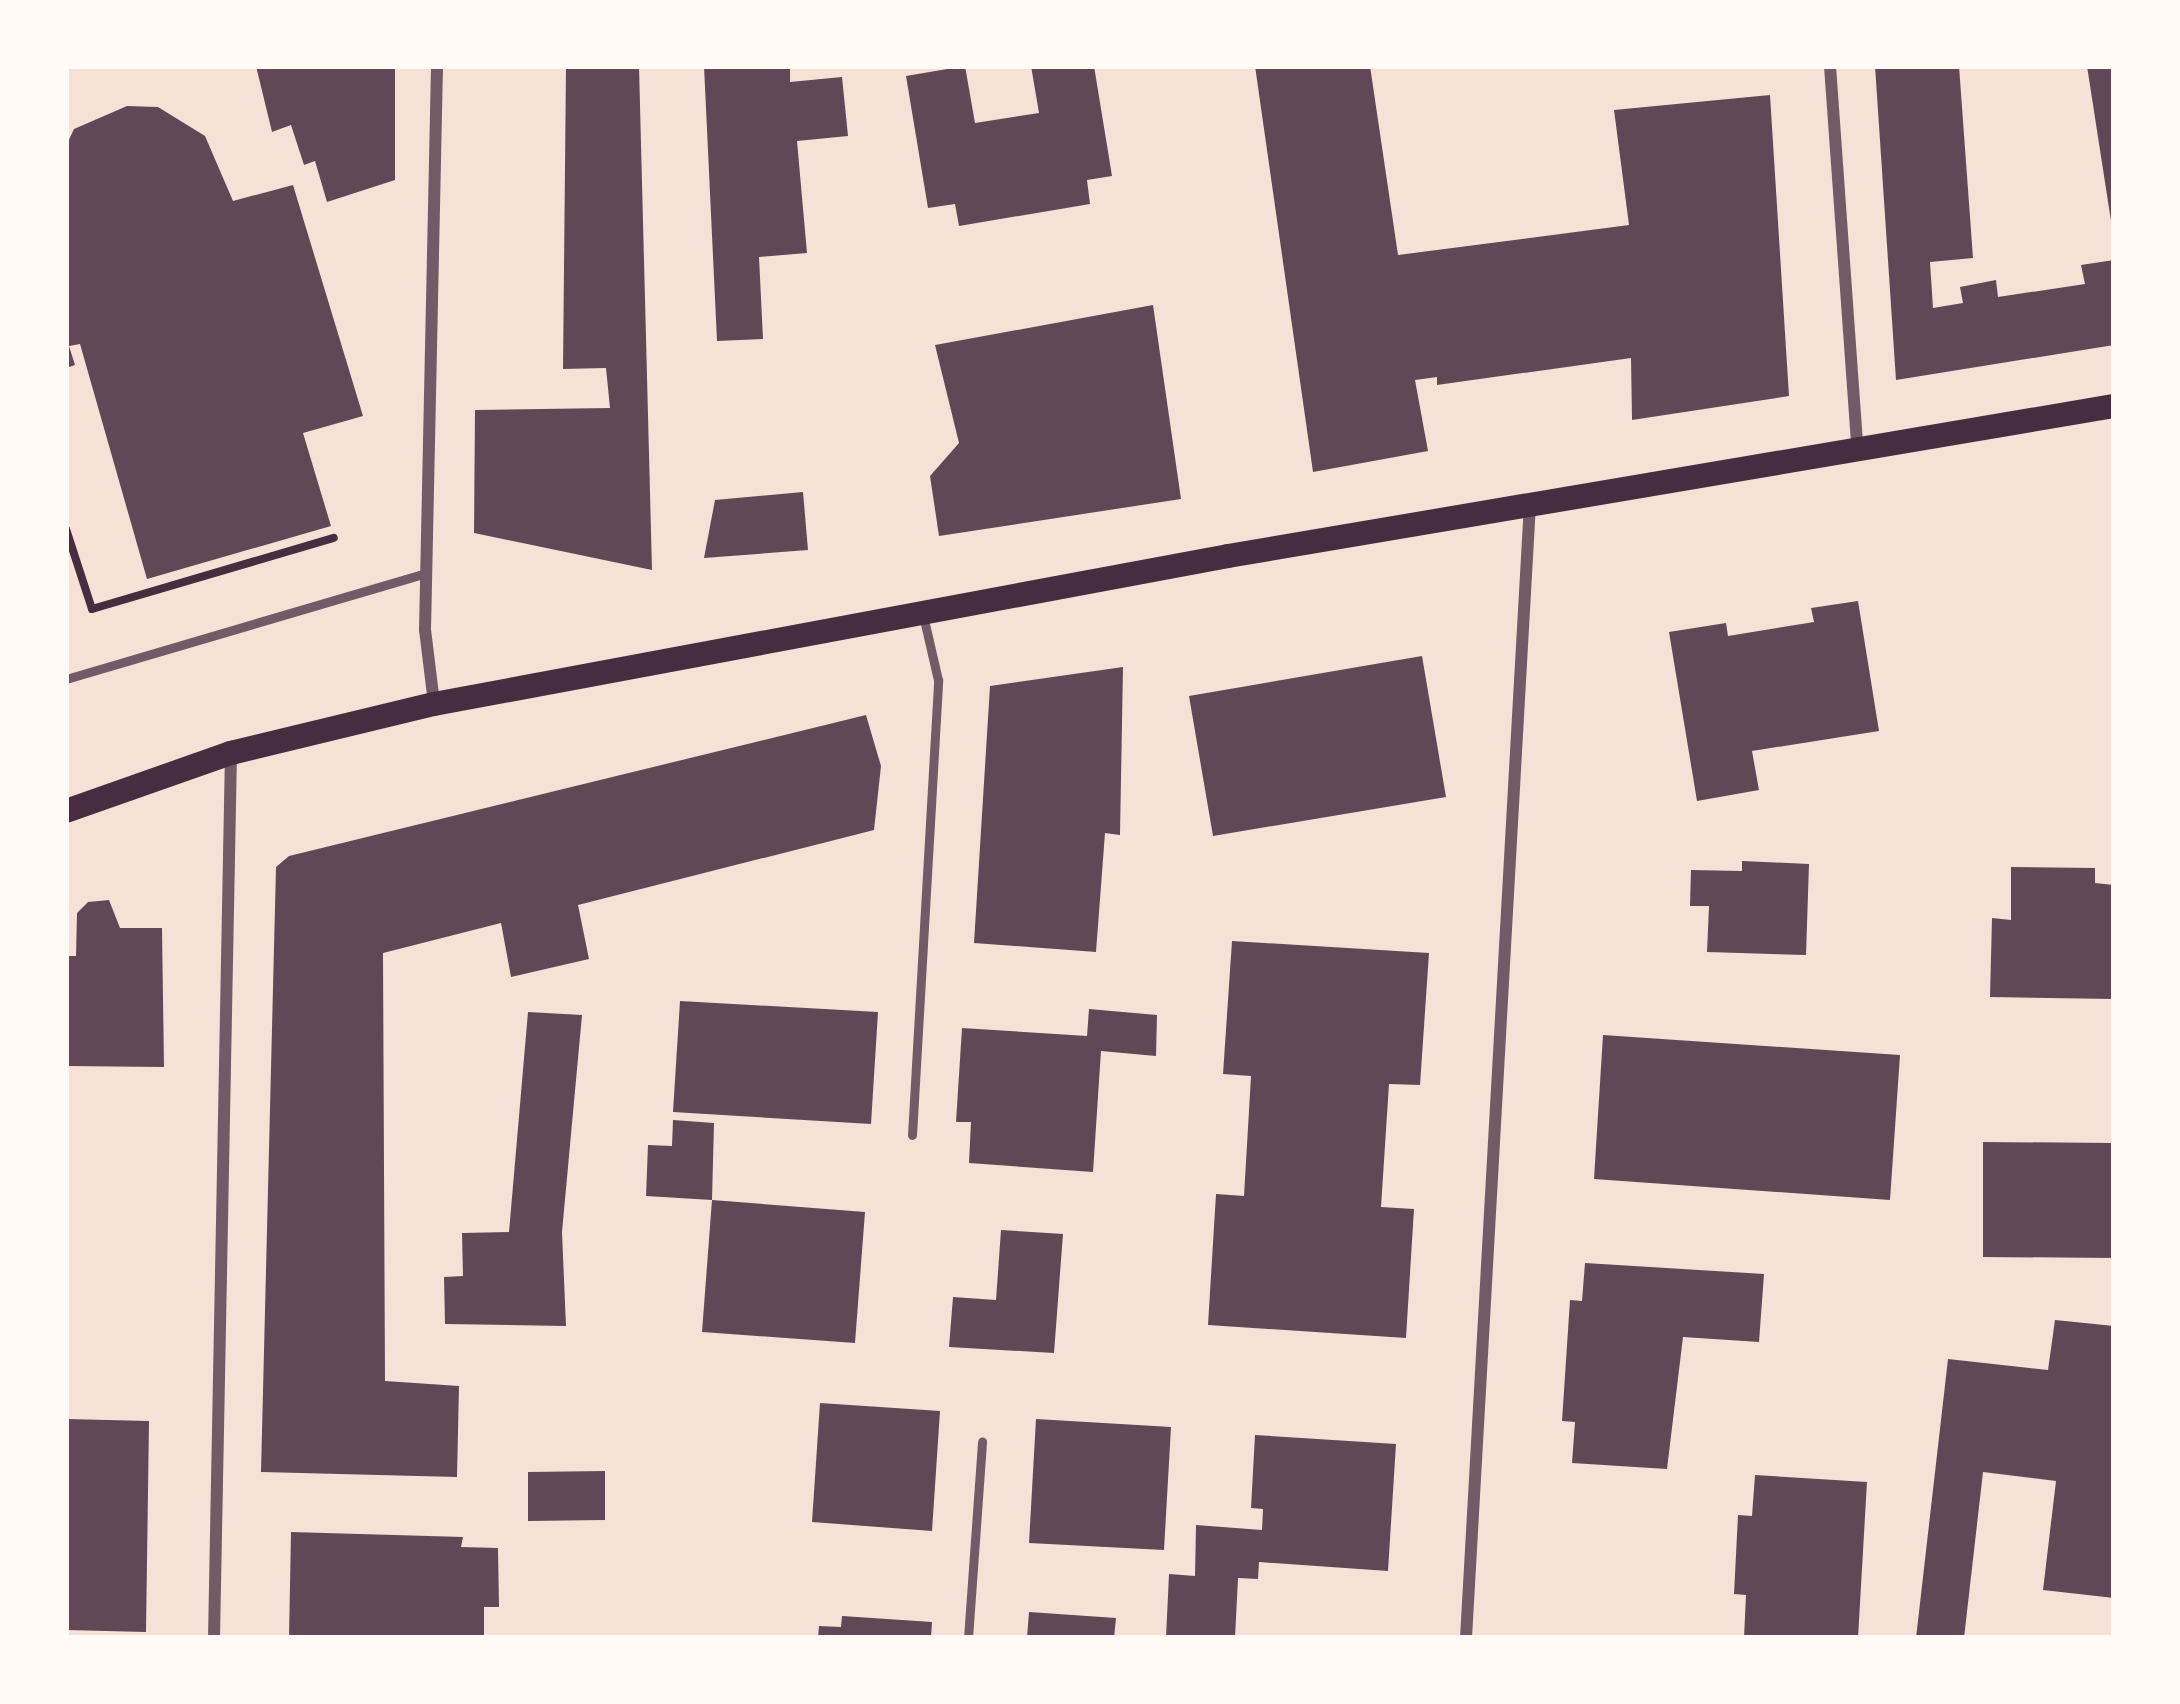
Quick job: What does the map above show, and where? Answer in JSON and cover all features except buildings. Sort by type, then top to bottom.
[{"type":"main road","points":[[66,811],[231,753],[434,704],[1530,503],[2114,406]]},
{"type":"street","points":[[434,704],[427,573],[437,66]]},
{"type":"street","points":[[1830,66],[1857,446]]},
{"type":"street","points":[[1466,1638],[1530,503]]},
{"type":"street","points":[[214,1638],[231,753]]},
{"type":"lane","points":[[66,679],[427,573]]},
{"type":"lane","points":[[912,1136],[938,680],[922,615]]},
{"type":"lane","points":[[968,1638],[982,1441]]},
{"type":"path","points":[[66,530],[92,609],[244,570],[334,538]]}]
